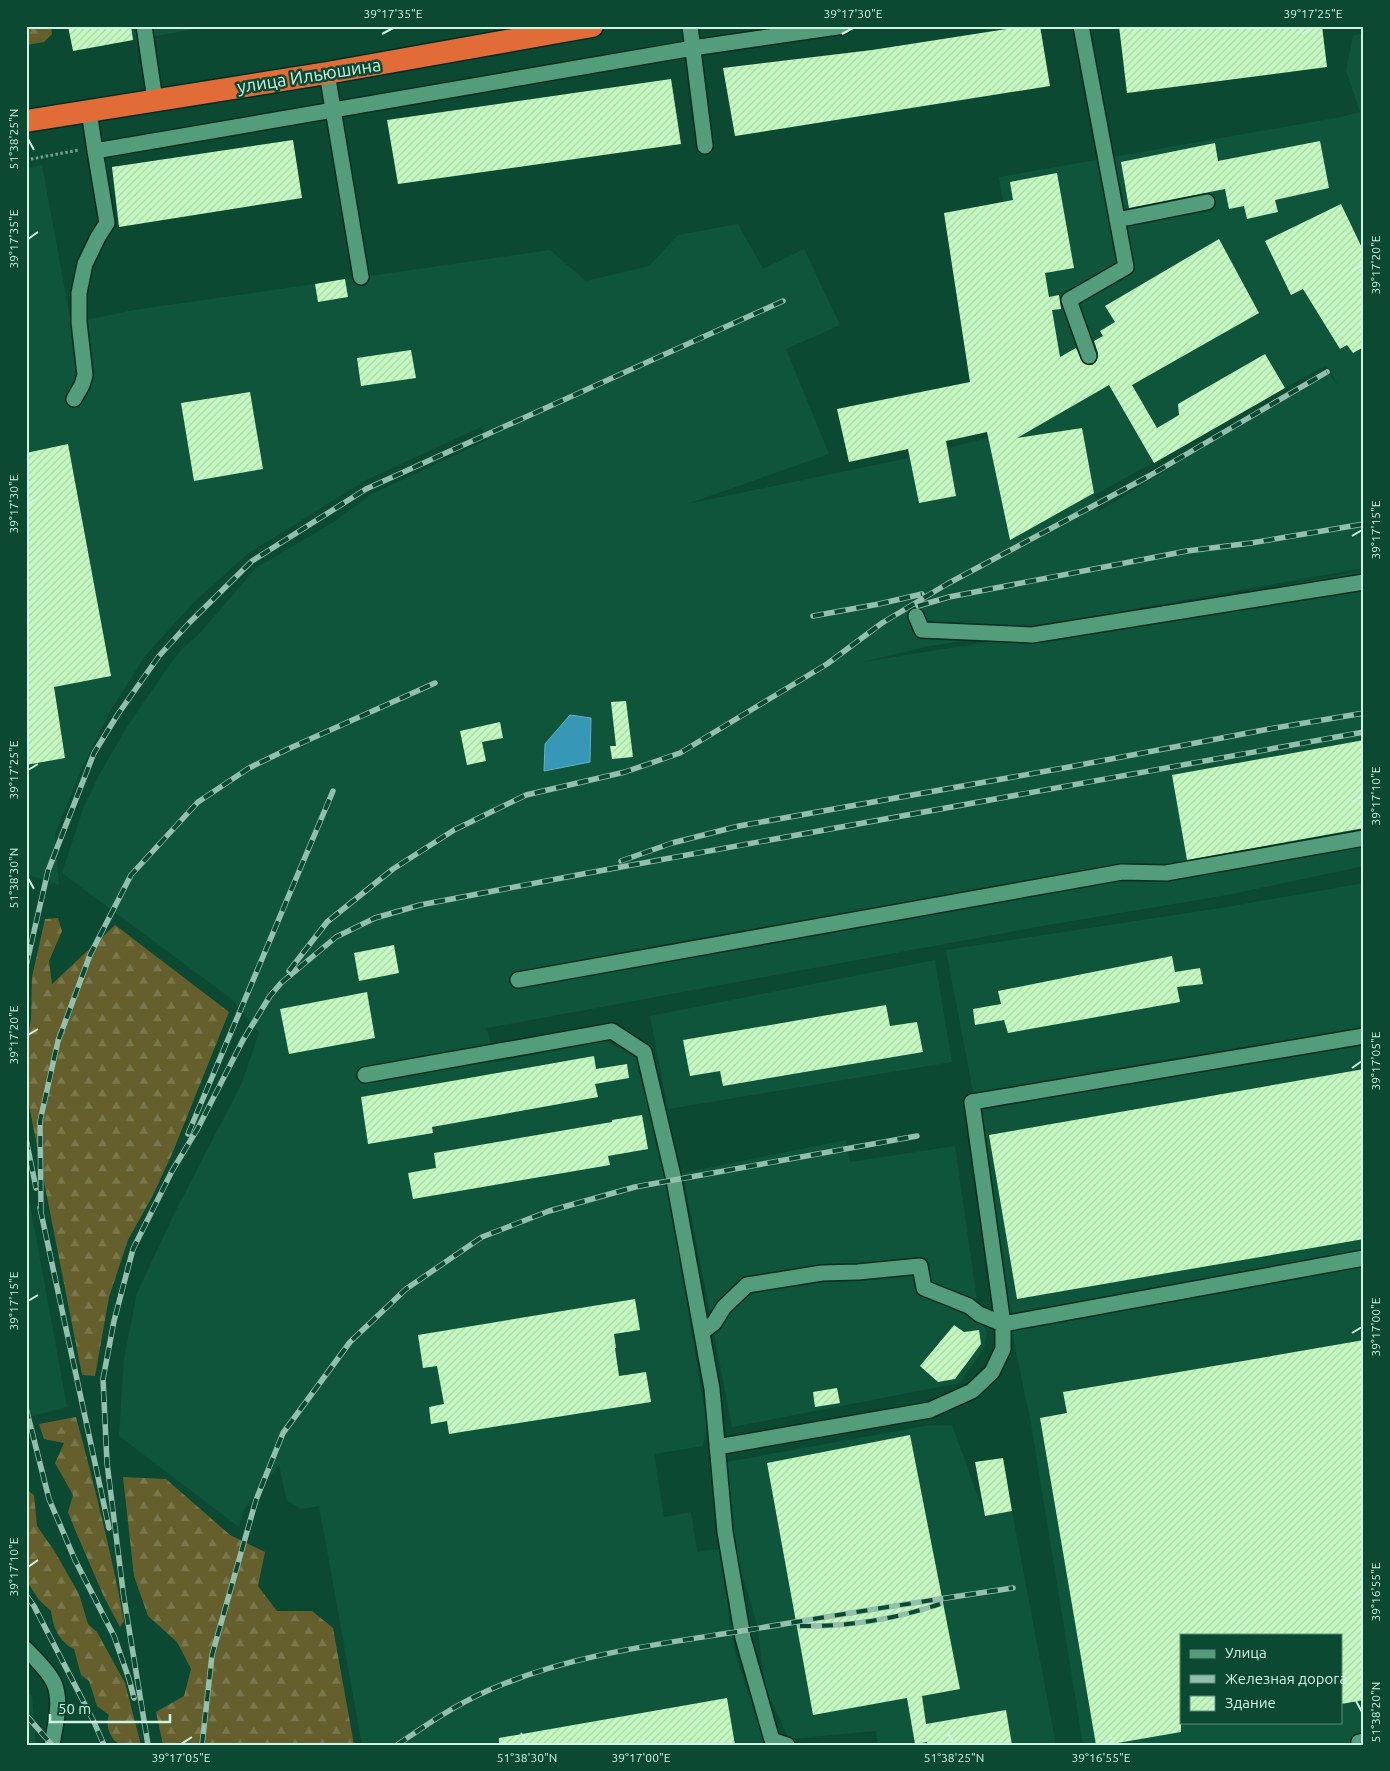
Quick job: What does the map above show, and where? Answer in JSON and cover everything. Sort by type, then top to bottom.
[{"type":"highway","name":"улица Ильюшина","points":[[26,121],[327,73],[592,26]]},
{"type":"lane","points":[[144,26],[156,100]]},
{"type":"lane","points":[[690,26],[705,146]]},
{"type":"lane","points":[[95,151],[693,48],[844,26]]},
{"type":"lane","points":[[1081,26],[1126,268],[1069,300],[1089,356]]},
{"type":"lane","points":[[327,73],[362,277]]},
{"type":"lane","points":[[74,399],[85,375],[79,306],[81,276],[91,251],[107,224],[89,111]]},
{"type":"lane","points":[[1117,220],[1207,202]]},
{"type":"lane","points":[[916,616],[922,630],[1032,635],[1364,582]]},
{"type":"lane","points":[[518,980],[1122,872],[1166,873],[1364,838]]},
{"type":"lane","points":[[365,1075],[612,1031],[644,1052],[674,1180],[712,1390],[725,1532],[743,1638],[772,1740],[788,1745]]},
{"type":"lane","points":[[717,1447],[930,1410],[972,1391],[992,1372],[1003,1349],[1003,1324],[972,1102],[1364,1036]]},
{"type":"lane","points":[[702,1332],[714,1323],[724,1307],[747,1285],[822,1272],[858,1272],[920,1266],[924,1288],[969,1306],[979,1314],[1003,1324],[1364,1258]]},
{"type":"lane","points":[[26,1649],[53,1682],[57,1696],[58,1710],[52,1745]]},
{"type":"path","points":[[26,160],[80,150]]},
{"type":"shaded area","points":[[68,26],[212,26],[73,51]]},
{"type":"shaded area","points":[[1364,33],[1364,568],[1112,613],[1113,619],[1364,570],[1364,866],[1227,895],[1042,926],[487,1028],[495,1062],[606,1041],[639,1059],[670,1197],[707,1426],[703,1446],[654,1454],[664,1517],[691,1512],[697,1552],[719,1549],[735,1654],[766,1745],[362,1745],[319,1506],[301,1509],[287,1501],[279,1465],[244,1509],[239,1527],[119,1436],[124,1359],[137,1293],[176,1210],[241,1085],[259,1033],[233,1000],[62,873],[83,809],[99,775],[127,727],[182,649],[199,634],[256,568],[332,523],[372,494],[487,440],[481,427],[364,481],[246,555],[193,603],[145,656],[112,708],[84,763],[55,834],[59,885],[26,874],[26,168],[42,165],[71,323],[134,310],[550,250],[586,281],[649,266],[678,235],[738,224],[763,269],[804,249],[840,325],[786,349],[829,454],[687,504],[899,460],[1040,425],[999,177],[1341,117],[1360,112],[1346,70],[1353,36]],"holes":[[[1326,365],[1338,385],[1327,372],[1098,512],[1095,495]],[[1097,622],[1032,635],[863,662],[930,646]]]},
{"type":"shaded area","points":[[1364,883],[1364,1745],[1083,1745],[1031,1423],[1015,1347],[971,1081],[946,950],[1227,907]]},
{"type":"shaded area","points":[[935,960],[952,1062],[668,1109],[650,1016]]},
{"type":"shaded area","points":[[846,1140],[850,1162],[955,1146],[979,1314],[987,1333],[984,1348],[960,1383],[732,1427],[683,1173]]},
{"type":"shaded area","points":[[26,1182],[67,1407],[26,1418]]},
{"type":"shaded area","points":[[930,1425],[952,1425],[985,1516],[1012,1511],[1056,1745],[878,1745],[876,1731],[789,1739],[765,1687],[757,1624],[735,1552],[727,1462]]},
{"type":"shaded area","points":[[26,1689],[32,1696],[36,1745],[26,1745]]},
{"type":"green space","points":[[26,26],[51,26],[52,34],[44,42],[26,45]]},
{"type":"green space","points":[[58,918],[62,931],[49,961],[52,984],[115,925],[229,1012],[172,1154],[153,1195],[128,1240],[109,1297],[95,1376],[82,1375],[26,1090],[26,1051],[31,1019],[32,977],[45,919]]},
{"type":"green space","points":[[76,1417],[102,1518],[119,1595],[124,1621],[120,1627],[104,1597],[68,1512],[73,1495],[55,1463],[64,1443],[44,1439],[39,1424]]},
{"type":"green space","points":[[123,1477],[166,1479],[230,1535],[265,1552],[258,1586],[277,1611],[312,1611],[333,1628],[354,1745],[163,1745],[156,1712],[184,1696],[191,1669],[177,1642],[148,1616],[134,1576]]},
{"type":"green space","points":[[26,1489],[34,1495],[37,1526],[55,1552],[79,1594],[88,1624],[97,1632],[125,1683],[141,1745],[121,1744],[111,1736],[108,1724],[109,1715],[97,1706],[89,1681],[81,1675],[74,1649],[61,1638],[53,1623],[51,1611],[39,1600],[26,1580]]},
{"type":"water","points":[[570,715],[591,718],[590,762],[544,771],[545,744]]},
{"type":"building","points":[[68,26],[131,26],[133,40],[73,51]]},
{"type":"building","points":[[1026,26],[1040,26],[1050,86],[735,136],[723,68],[872,50]]},
{"type":"building","points":[[1119,26],[1322,26],[1327,67],[1127,93]]},
{"type":"building","points":[[671,79],[681,144],[398,184],[387,120]]},
{"type":"building","points":[[293,140],[302,198],[119,227],[112,167]]},
{"type":"building","points":[[1320,141],[1329,188],[1275,200],[1278,212],[1247,219],[1244,206],[1229,209],[1225,189],[1129,208],[1121,162],[1215,143],[1218,161]]},
{"type":"building","points":[[1057,173],[1074,268],[1045,273],[1049,297],[1059,295],[1061,309],[1052,310],[1060,357],[1076,348],[1083,363],[1092,365],[1096,362],[1098,353],[1094,341],[1103,336],[1100,331],[1115,322],[1105,306],[1219,239],[1259,313],[1132,385],[1157,428],[1179,415],[1178,404],[1265,354],[1285,388],[1154,463],[1109,385],[1017,438],[1082,428],[1094,493],[1010,540],[987,432],[946,441],[956,496],[919,503],[908,449],[849,462],[837,409],[970,382],[944,213],[1013,200],[1010,182]]},
{"type":"building","points":[[1341,204],[1364,252],[1364,347],[1353,353],[1347,345],[1340,349],[1303,289],[1291,295],[1265,241]]},
{"type":"building","points":[[345,279],[348,297],[318,302],[315,284]]},
{"type":"building","points":[[411,350],[416,378],[361,386],[357,358]]},
{"type":"building","points":[[250,392],[263,469],[194,481],[181,403]]},
{"type":"building","points":[[68,444],[111,676],[54,687],[65,758],[26,765],[26,453]]},
{"type":"building","points":[[626,701],[633,757],[612,759],[610,746],[616,746],[611,702]]},
{"type":"building","points":[[500,722],[503,738],[482,742],[486,761],[467,765],[460,731]]},
{"type":"building","points":[[1364,740],[1364,828],[1187,860],[1172,775]]},
{"type":"building","points":[[394,945],[399,973],[359,981],[354,953]]},
{"type":"building","points":[[1172,956],[1175,972],[1200,968],[1203,984],[1177,987],[1180,1002],[1008,1033],[1004,1020],[975,1025],[973,1009],[1001,1004],[998,991]]},
{"type":"building","points":[[367,992],[375,1038],[289,1054],[280,1009]]},
{"type":"building","points":[[886,1005],[890,1026],[917,1022],[923,1052],[723,1086],[720,1071],[690,1076],[683,1040]]},
{"type":"building","points":[[594,1056],[596,1069],[627,1064],[629,1078],[595,1084],[598,1097],[432,1127],[433,1133],[368,1144],[361,1097]]},
{"type":"building","points":[[1364,1069],[1364,1239],[1017,1299],[989,1135]]},
{"type":"building","points":[[642,1115],[648,1149],[608,1156],[610,1165],[413,1199],[408,1173],[436,1168],[434,1153]]},
{"type":"building","points":[[635,1299],[640,1330],[614,1334],[619,1376],[646,1372],[651,1402],[449,1434],[447,1421],[431,1424],[429,1407],[444,1404],[437,1366],[423,1368],[418,1335]]},
{"type":"building","points":[[954,1325],[964,1332],[979,1330],[981,1344],[955,1379],[938,1382],[920,1366]]},
{"type":"building","points":[[1364,1340],[1364,1700],[1342,1704],[1342,1634],[1180,1634],[1181,1732],[1106,1745],[1096,1745],[1040,1418],[1067,1413],[1063,1392]]},
{"type":"building","points":[[837,1388],[840,1403],[815,1407],[813,1392]]},
{"type":"building","points":[[910,1435],[960,1689],[922,1696],[926,1724],[1006,1710],[1012,1745],[928,1745],[927,1742],[915,1744],[907,1698],[813,1715],[767,1463]]},
{"type":"building","points":[[1003,1458],[1012,1511],[985,1516],[975,1462]]},
{"type":"building","points":[[727,1698],[735,1745],[499,1745],[499,1738]]},
{"type":"railway","points":[[26,966],[48,871],[94,753],[118,714],[159,656],[189,623],[252,561],[366,489],[783,301]]},
{"type":"railway","points":[[289,971],[327,922],[393,869],[454,830],[526,795],[625,772],[680,753],[827,664],[882,623],[947,584],[1149,476],[1327,372]]},
{"type":"railway","points":[[918,606],[949,597],[1187,551],[1251,543],[1364,524]]},
{"type":"railway","points":[[813,616],[922,594]]},
{"type":"railway","points":[[41,1213],[40,1121],[58,1041],[90,955],[131,875],[198,802],[249,768],[435,683]]},
{"type":"railway","points":[[621,861],[672,843],[739,826],[1364,713]]},
{"type":"railway","points":[[124,1599],[107,1463],[103,1379],[114,1321],[133,1249],[172,1171],[198,1128],[243,1040],[270,996],[281,983],[336,937],[375,918],[420,905],[1364,732]]},
{"type":"railway","points":[[188,1134],[333,791]]},
{"type":"railway","points":[[202,1745],[212,1655],[256,1500],[283,1433],[350,1342],[406,1289],[482,1237],[549,1211],[635,1187],[917,1136]]},
{"type":"railway","points":[[26,1139],[36,1188]]},
{"type":"railway","points":[[40,1208],[109,1528]]},
{"type":"railway","points":[[26,1408],[49,1499],[75,1560],[114,1636],[134,1698]]},
{"type":"railway","points":[[397,1745],[452,1709],[487,1691],[518,1678],[583,1659],[649,1646],[1013,1588]]},
{"type":"railway","points":[[123,1592],[148,1745]]},
{"type":"railway","points":[[26,1595],[34,1606],[104,1745]]},
{"type":"railway","points":[[800,1626],[836,1625],[871,1621],[906,1614],[940,1604]]},
{"type":"railway","points":[[26,1715],[52,1745]]}]
